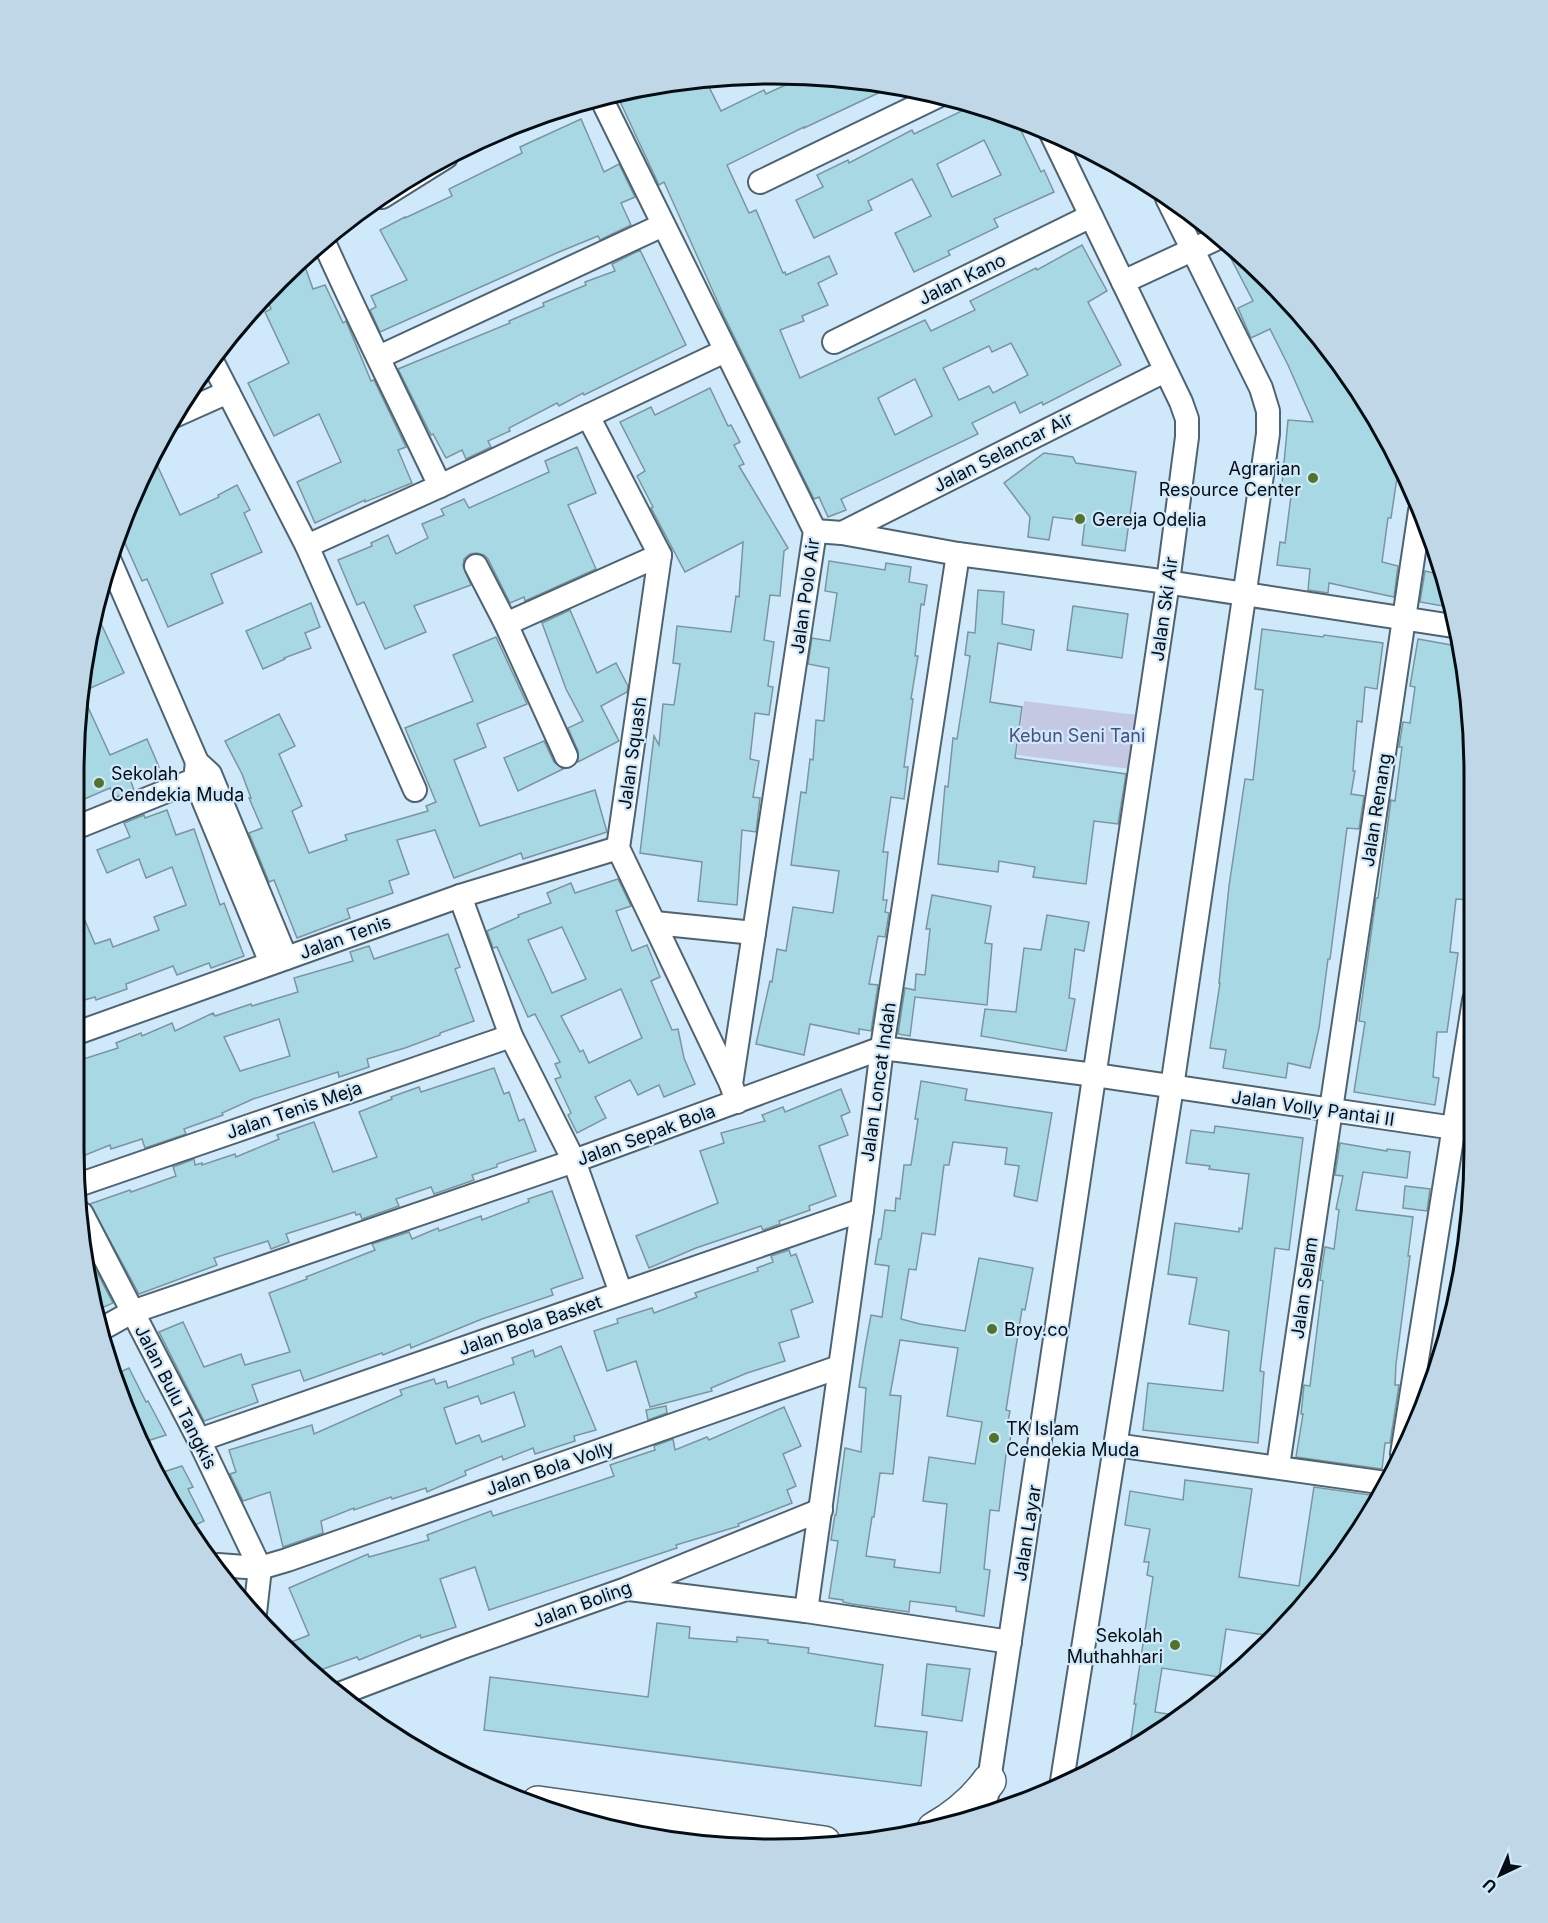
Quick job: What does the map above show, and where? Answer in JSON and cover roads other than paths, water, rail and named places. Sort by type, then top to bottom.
[{"type":"main road","points":[[959,1813],[977,1798],[989,1781]]},
{"type":"main road","points":[[596,1815],[642,1825],[738,1838]]},
{"type":"street","points":[[760,182],[927,101]]},
{"type":"street","name":"Jalan Polo Air","points":[[605,106],[815,531],[754,933],[734,1093]]},
{"type":"street","name":"Jalan Ski Air","points":[[1057,145],[1187,419],[1187,437],[1168,582],[1095,1075]]},
{"type":"street","points":[[1063,1775],[1172,1087],[1268,434],[1268,411],[1261,388],[1174,212]]},
{"type":"street","name":"Jalan Kano","points":[[834,342],[1091,216]]},
{"type":"street","points":[[379,357],[663,225]]},
{"type":"street","points":[[1123,282],[1211,241]]},
{"type":"street","points":[[327,249],[440,486]]},
{"type":"street","points":[[307,546],[440,486],[725,351]]},
{"type":"street","points":[[216,369],[307,546],[415,790]]},
{"type":"street","name":"Jalan Selancar Air","points":[[842,533],[1165,371]]},
{"type":"street","points":[[188,410],[228,392]]},
{"type":"street","points":[[506,624],[660,555],[588,416]]},
{"type":"street","name":"Jalan Renang","points":[[1330,1109],[1406,620],[1418,528]]},
{"type":"street","points":[[815,531],[842,533],[958,554],[1168,582],[1448,625]]},
{"type":"street","name":"Jalan Loncat Indah","points":[[806,1611],[862,1210],[882,1048],[958,554]]},
{"type":"street","name":"Jalan Squash","points":[[618,848],[660,555]]},
{"type":"street","points":[[476,566],[506,624],[566,756]]},
{"type":"street","points":[[115,572],[201,772],[278,961]]},
{"type":"street","points":[[84,824],[201,772]]},
{"type":"street","points":[[618,848],[734,1093]]},
{"type":"street","name":"Jalan Tenis","points":[[84,1030],[460,896],[618,848]]},
{"type":"street","points":[[460,896],[510,1036],[573,1161],[621,1293]]},
{"type":"street","points":[[655,924],[754,933]]},
{"type":"street","name":"Jalan Tenis Meja","points":[[85,1183],[510,1036]]},
{"type":"street","name":"Jalan Sepak Bola","points":[[107,1326],[132,1312],[573,1161],[734,1093],[882,1048],[1172,1087]]},
{"type":"street","name":"Jalan Layar","points":[[985,1805],[1095,1075]]},
{"type":"street","points":[[1407,1422],[1454,1128],[1464,1080]]},
{"type":"street","name":"Jalan Volly Pantai II","points":[[1172,1087],[1454,1128]]},
{"type":"street","name":"Jalan Selam","points":[[1278,1466],[1330,1109]]},
{"type":"street","name":"Jalan Bola Basket","points":[[199,1440],[862,1210]]},
{"type":"street","name":"Jalan Bulu Tangkis","points":[[89,1227],[199,1440],[259,1576]]},
{"type":"street","name":"Jalan Bola Volly","points":[[259,1576],[839,1367]]},
{"type":"street","points":[[1115,1444],[1378,1482]]},
{"type":"street","name":"Jalan Boling","points":[[348,1691],[626,1589],[821,1510]]},
{"type":"street","points":[[226,1567],[259,1576],[256,1605]]},
{"type":"street","points":[[626,1589],[806,1611],[1010,1642]]},
{"type":"place","name":"Agrarian Resource Center","points":[[1313,478]]},
{"type":"place","name":"Gereja Odelia","points":[[1080,519]]},
{"type":"place","name":"Sekolah Cendekia Muda","points":[[99,783]]},
{"type":"place","name":"Broy.co","points":[[992,1329]]},
{"type":"place","name":"TK Islam Cendekia Muda","points":[[994,1438]]},
{"type":"place","name":"Sekolah Muthahhari","points":[[1175,1645]]},
{"type":"park label","name":"Kebun Seni Tani","points":[[1077,735]]}]
